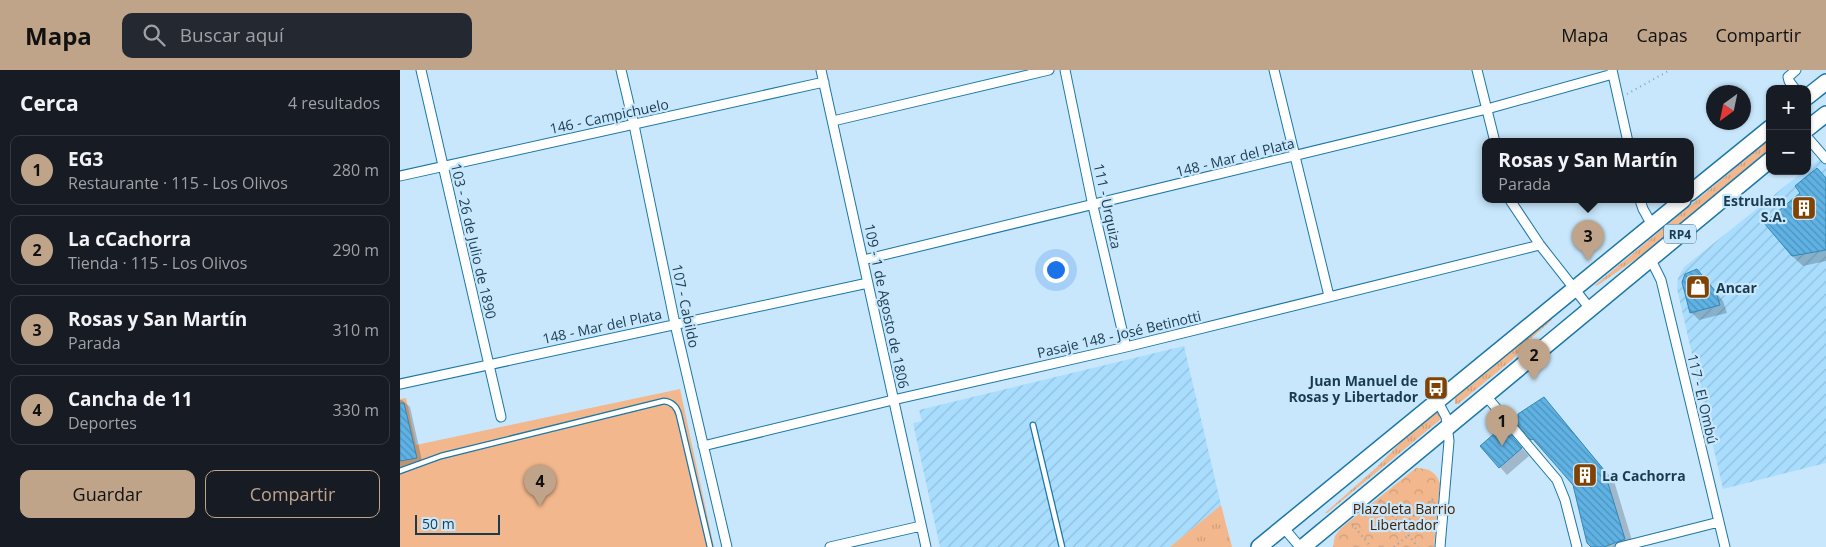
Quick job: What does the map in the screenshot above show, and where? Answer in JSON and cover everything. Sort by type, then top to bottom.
[{"type":"main road","points":[[1811,94],[1826,82]]},
{"type":"main road","points":[[1811,127],[1826,114]]},
{"type":"main road","points":[[1694,190],[1768,130]]},
{"type":"main road","name":"RP4","points":[[1302,547],[1591,310],[1650,258],[1766,163]]},
{"type":"main road","name":"RP4","points":[[1259,547],[1679,203]]},
{"type":"street","name":"103 - 26 de Julio de 1890","points":[[421,70],[501,418]]},
{"type":"street","name":"107 - Cabildo","points":[[621,70],[675,324],[727,547]]},
{"type":"street","name":"109 - 1 de Agosto de 1806","points":[[821,70],[926,547]]},
{"type":"street","points":[[833,121],[1049,70]]},
{"type":"street","name":"111 - Urquiza","points":[[1065,70],[1093,206],[1126,347]]},
{"type":"street","points":[[1274,70],[1329,296]]},
{"type":"street","points":[[1477,70],[1494,138]]},
{"type":"street","points":[[1792,85],[1788,77],[1796,70]]},
{"type":"street","points":[[1612,72],[1627,138]]},
{"type":"street","name":"148 - Mar del Plata","points":[[863,260],[1093,206],[1487,109],[1612,72]]},
{"type":"street","name":"146 - Campichuelo","points":[[400,176],[824,82]]},
{"type":"street","points":[[1811,142],[1826,159]]},
{"type":"street","points":[[1512,203],[1540,244],[1591,310]]},
{"type":"street","points":[[1641,203],[1652,225]]},
{"type":"street","name":"Pasaje 148 - José Betinotti","points":[[703,446],[1126,347],[1540,244]]},
{"type":"street","name":"117 - El Ombú","points":[[1650,258],[1661,280],[1725,547]]},
{"type":"street","name":"148 - Mar del Plata","points":[[400,384],[868,283]]},
{"type":"street","points":[[1486,396],[1557,480],[1565,500],[1577,547]]},
{"type":"street","points":[[1437,400],[1446,417],[1449,441],[1440,547]]},
{"type":"street","points":[[1620,547],[1718,522]]},
{"type":"street","points":[[830,547],[921,526]]},
{"type":"street","points":[[1283,527],[1302,547]]},
{"type":"lane","points":[[400,471],[441,456],[664,401],[670,402],[674,404],[679,415],[710,547]]},
{"type":"lane","points":[[1034,425],[1062,547]]},
{"type":"path","points":[[1618,97],[1633,92],[1670,70]]},
{"type":"path","points":[[1402,526],[1445,488]]},
{"type":"path","points":[[1372,490],[1418,547]]},
{"type":"path","points":[[1343,514],[1371,547]]},
{"type":"path","points":[[1394,547],[1409,535]]},
{"type":"shaded area","points":[[1826,154],[1826,463],[1723,489],[1677,289],[1678,278],[1684,267],[1799,175],[1811,175],[1811,166]]},
{"type":"shaded area","points":[[1184,346],[1221,505],[1170,547],[940,547],[913,423],[922,421],[919,410]]},
{"type":"green space","points":[[1766,142],[1766,152],[1639,257],[1594,286],[1693,203]]},
{"type":"green space","points":[[1551,318],[1552,320],[1527,342],[1512,360],[1458,404],[1455,404],[1455,398]]},
{"type":"green space","points":[[680,389],[714,547],[400,547],[400,399],[406,398],[416,445]]},
{"type":"green space","points":[[1438,411],[1441,419],[1325,513],[1377,467],[1401,442]]},
{"type":"green space","name":"Plazoleta Barrio Libertador","points":[[1416,468],[1431,471],[1440,483],[1434,547],[1333,547],[1335,536],[1341,528]]},
{"type":"green space","points":[[1221,505],[1232,547],[1170,547]]},
{"type":"building","name":"Estrulam S.A.","points":[[1817,168],[1826,178],[1826,250],[1792,256],[1764,223],[1800,193],[1795,186],[1811,175]]},
{"type":"building","name":"Ancar","points":[[1697,269],[1716,292],[1720,305],[1690,313],[1682,282],[1685,274]]},
{"type":"building","name":"La Cachorra","points":[[1544,397],[1604,470],[1625,539],[1604,547],[1591,547],[1587,543],[1573,485],[1533,439],[1531,440],[1518,425],[1518,414]]},
{"type":"building","points":[[400,403],[404,403],[417,458],[400,461]]},
{"type":"building","points":[[1503,426],[1522,448],[1499,468],[1480,446]]},
{"type":"place","name":"Estrulam S.A.","points":[[1804,208]]},
{"type":"place","name":"Rosas y San Martín","points":[[1588,261]]},
{"type":"place","name":"Ancar","points":[[1698,287]]},
{"type":"place","name":"La cCachorra","points":[[1534,380]]},
{"type":"place","name":"Juan Manuel de Rosas y Libertador","points":[[1436,388]]},
{"type":"place","name":"EG3","points":[[1502,446]]},
{"type":"place","name":"La Cachorra","points":[[1585,475]]},
{"type":"place","name":"Cancha de 11","points":[[540,506]]}]
